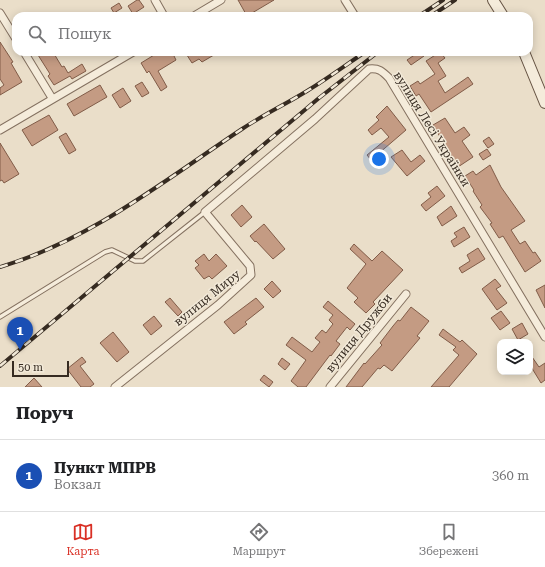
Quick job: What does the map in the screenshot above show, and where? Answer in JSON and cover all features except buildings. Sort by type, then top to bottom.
[{"type":"main road","points":[[493,0],[500,12]]},
{"type":"main road","points":[[526,56],[545,103]]},
{"type":"street","points":[[155,0],[162,12]]},
{"type":"street","points":[[201,12],[221,0]]},
{"type":"street","points":[[346,0],[353,12]]},
{"type":"street","points":[[0,13],[12,32]]},
{"type":"street","points":[[26,56],[52,98]]},
{"type":"street","points":[[0,130],[52,98],[126,56]]},
{"type":"street","name":"вулиця Лесі Українки","points":[[205,212],[315,119],[369,69],[377,68],[389,78],[545,337]]},
{"type":"street","name":"вулиця Миру","points":[[114,387],[218,305],[251,275],[250,266],[205,212]]},
{"type":"street","name":"вулиця Дружби","points":[[330,387],[406,294]]},
{"type":"lane","points":[[0,317],[105,252],[112,250],[135,261],[143,261],[205,212]]},
{"type":"railway","points":[[425,12],[443,0]]},
{"type":"railway","points":[[437,12],[455,0]]},
{"type":"railway","points":[[0,267],[33,256],[65,242],[126,207],[250,124],[299,96],[359,56]]},
{"type":"railway","points":[[0,366],[319,98],[373,56]]},
{"type":"place","name":"Пункт МПРВ","points":[[20,350]]}]
